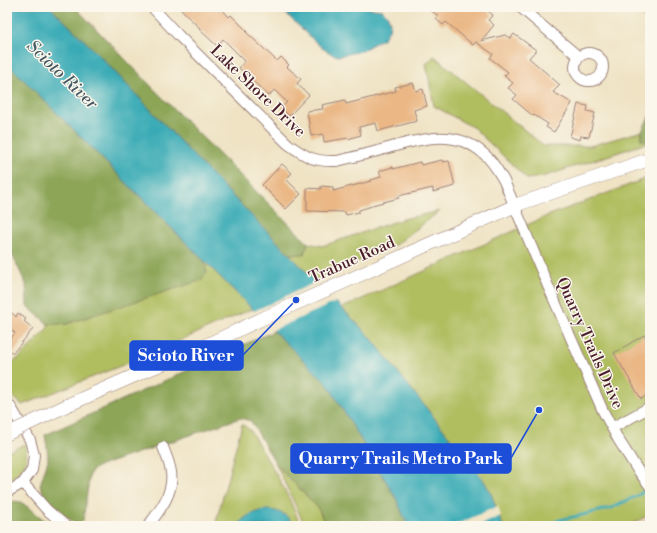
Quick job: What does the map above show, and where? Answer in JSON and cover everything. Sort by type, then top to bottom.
[{"type":"main road","name":"Trabue Road","points":[[7,434],[70,404],[196,350],[514,206],[650,159]]},
{"type":"street","name":"Lake Shore Drive","points":[[152,7],[179,36],[288,144],[304,155],[319,160],[337,162],[420,140],[445,138],[462,141],[478,149],[491,160],[504,181],[514,206]]},
{"type":"street","points":[[520,7],[579,57]]},
{"type":"street","name":"Quarry Trails Drive","points":[[514,206],[603,410],[637,469],[650,486]]},
{"type":"street","points":[[7,402],[30,440],[34,455],[32,470],[23,483],[7,492]]},
{"type":"street","points":[[612,428],[650,407]]},
{"type":"street","points":[[148,526],[168,496],[172,484],[171,471],[163,448]]},
{"type":"street","points":[[23,483],[47,510],[66,526]]},
{"type":"shaded area","points":[[650,514],[650,526],[629,526],[630,525]]},
{"type":"green space","points":[[50,7],[75,7],[151,86],[308,243],[304,254],[289,254],[209,172],[98,54]]},
{"type":"green space","points":[[633,7],[650,7],[650,23]]},
{"type":"green space","points":[[434,56],[544,146],[590,146],[642,131],[641,140],[650,142],[542,177],[527,179],[474,128],[434,106],[426,64]]},
{"type":"green space","points":[[7,63],[205,262],[207,273],[202,280],[66,324],[48,324],[27,306],[26,284],[7,244]]},
{"type":"green space","points":[[650,115],[650,141],[641,140],[642,131]]},
{"type":"green space","points":[[650,177],[650,514],[629,526],[503,526],[490,491],[484,481],[371,338],[342,308],[547,216]]},
{"type":"green space","points":[[440,211],[394,246],[314,280],[289,254],[304,254],[308,243],[322,246],[403,219]]},
{"type":"green space","points":[[205,262],[252,309],[138,359],[22,405],[7,391],[7,365],[19,358],[47,329],[48,324],[67,324],[206,273]]},
{"type":"green space","points":[[274,331],[328,385],[396,498],[408,526],[326,526],[318,508],[276,464],[251,421],[240,418],[97,467],[90,473],[83,521],[78,524],[55,511],[47,501],[40,485],[48,460],[45,435]]},
{"type":"green space","points":[[242,424],[250,430],[278,477],[296,514],[300,526],[215,526]]},
{"type":"green space","points":[[25,444],[26,461],[22,470],[7,480],[7,452]]},
{"type":"green space","points":[[276,464],[318,508],[326,526],[305,526]]},
{"type":"green space","points":[[14,501],[21,502],[52,526],[7,526],[7,504]]},
{"type":"water","points":[[7,7],[50,7],[98,54],[209,172],[371,338],[484,481],[490,491],[503,526],[408,526],[396,498],[328,385],[7,63]]},
{"type":"water","points":[[279,7],[362,7],[382,10],[388,16],[390,23],[389,30],[384,38],[361,51],[338,56],[322,48]]},
{"type":"water","points":[[264,510],[278,511],[286,515],[293,526],[238,526],[246,517]]},
{"type":"pier","points":[[318,281],[338,301],[271,331],[252,312]]},
{"type":"pier","points":[[498,506],[501,516],[478,526],[453,526]]},
{"type":"building","points":[[179,7],[214,7],[219,11],[221,8],[229,17],[231,15],[247,31],[246,32],[277,61],[281,57],[289,65],[287,67],[301,79],[297,84],[309,95],[289,116],[281,108],[287,102],[274,90],[269,96],[239,68],[245,61],[223,39],[217,46]]},
{"type":"building","points":[[427,7],[483,7],[493,15],[488,20],[494,25],[481,41],[505,35],[511,38],[514,34],[536,50],[529,58],[560,85],[553,92],[572,103],[554,132],[546,127],[548,124],[534,115],[533,116],[513,99],[517,95],[508,88],[513,83],[504,76],[508,72],[490,58],[493,54],[476,42],[473,45],[446,22],[443,25],[436,19],[438,16]]},
{"type":"building","points":[[413,83],[416,91],[423,89],[427,106],[414,110],[417,121],[378,131],[376,123],[359,127],[361,135],[348,139],[324,142],[323,134],[311,136],[307,111],[323,109],[322,105],[345,100],[346,104],[396,91],[395,87]]},
{"type":"building","points":[[578,104],[588,106],[587,111],[595,113],[589,137],[581,136],[580,140],[570,137]]},
{"type":"building","points":[[442,160],[443,162],[449,161],[455,186],[433,192],[433,188],[398,196],[399,198],[372,205],[359,210],[359,212],[346,215],[345,212],[307,211],[307,188],[321,189],[321,186],[333,187],[333,191],[381,177],[379,171],[393,167],[393,169],[420,162],[421,165]]},
{"type":"building","points":[[282,164],[292,173],[286,179],[301,194],[286,209],[262,185]]},
{"type":"building","points":[[11,312],[16,317],[18,313],[26,319],[24,321],[33,329],[13,353],[7,348],[7,343],[15,333],[7,327],[7,318]]},
{"type":"building","points":[[644,335],[650,344],[650,393],[641,399],[614,353]]},
{"type":"waterway","points":[[546,526],[559,520],[611,508],[637,496],[649,488]]},
{"type":"place","name":"Scioto River","points":[[296,300]]},
{"type":"place","name":"Quarry Trails Metro Park","points":[[539,410]]}]
